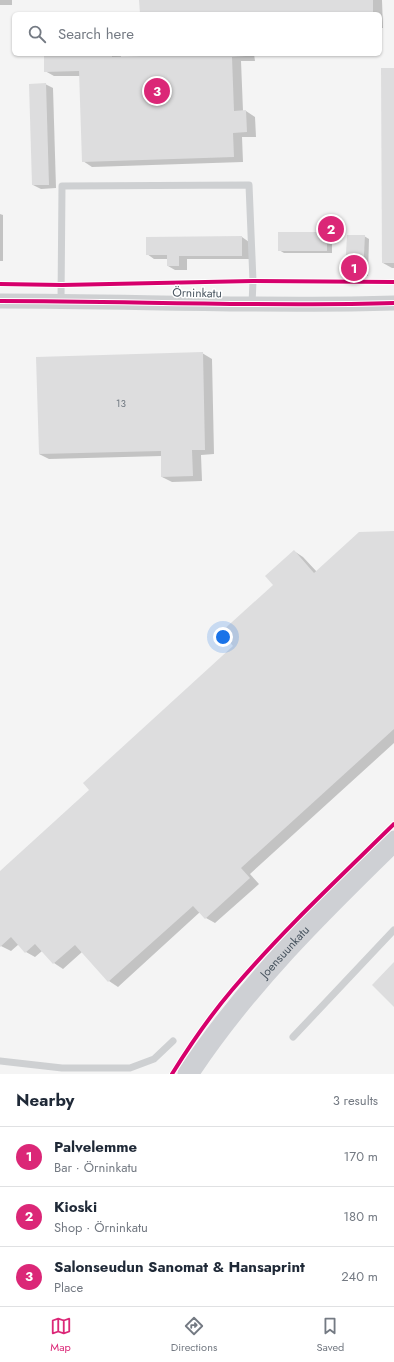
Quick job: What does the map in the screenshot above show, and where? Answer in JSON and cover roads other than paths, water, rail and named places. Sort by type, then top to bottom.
[{"type":"street","name":"Örninkatu","points":[[0,301],[330,305],[394,303]]},
{"type":"street","name":"Joensuunkatu","points":[[188,1074],[242,1001],[304,930],[394,841]]},
{"type":"lane","points":[[61,301],[62,186],[249,185],[253,281],[252,304]]},
{"type":"lane","points":[[293,1036],[394,930]]},
{"type":"lane","points":[[0,1061],[62,1068],[130,1068],[154,1059],[173,1041]]},
{"type":"place","name":"Salonseudun Sanomat & Hansaprint","points":[[157,91]]},
{"type":"place","name":"Kioski","points":[[331,229]]},
{"type":"place","name":"Palvelemme","points":[[354,268]]}]
